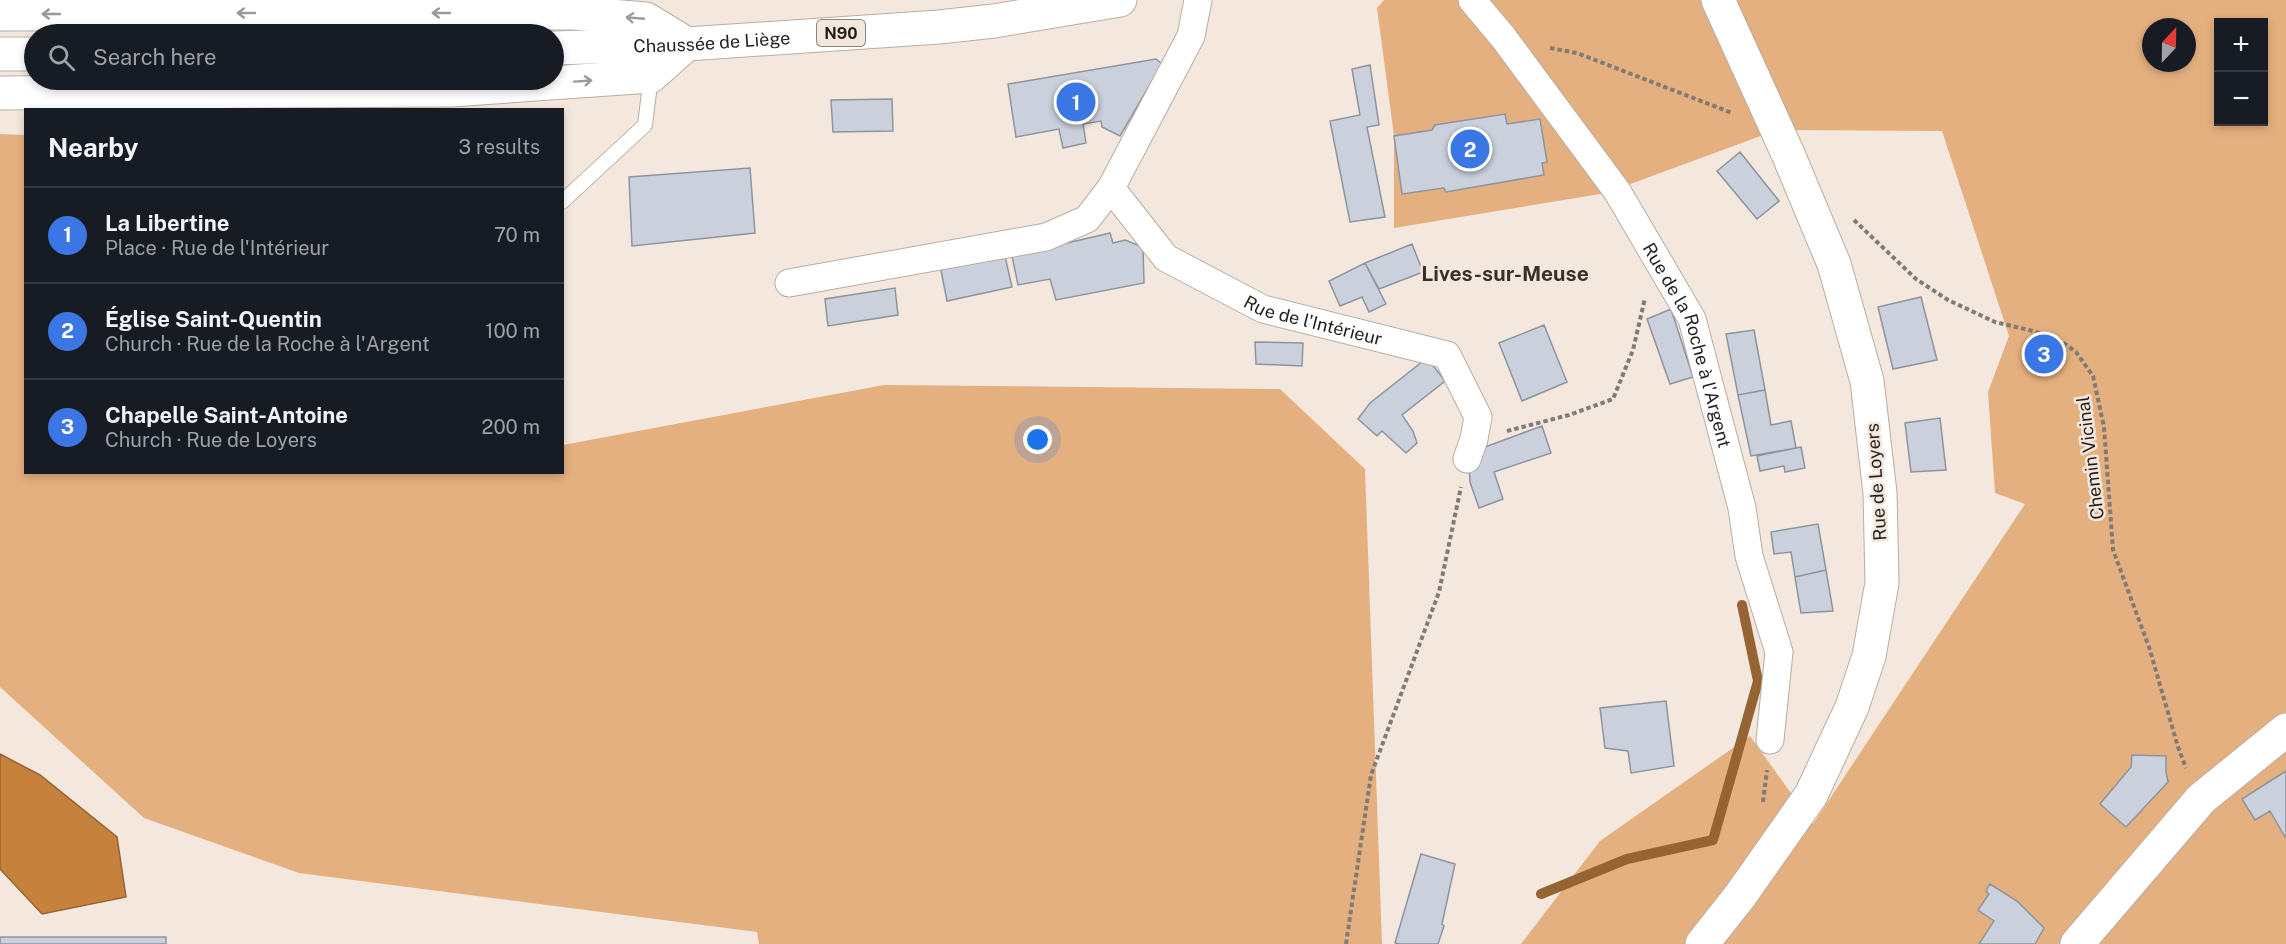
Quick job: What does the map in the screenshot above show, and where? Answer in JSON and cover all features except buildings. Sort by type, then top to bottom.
[{"type":"main road","name":"Chaussée de Liège","points":[[564,48],[687,44],[939,27],[994,21],[1120,0]]},
{"type":"main road","name":"Rue de Loyers","points":[[1702,944],[1740,896],[1811,795],[1852,707],[1869,656],[1882,584],[1880,493],[1867,381],[1834,264],[1718,0]]},
{"type":"main road","points":[[0,14],[574,13],[646,20],[687,44],[651,76]]},
{"type":"main road","points":[[0,54],[24,54]]},
{"type":"main road","name":"Chaussée de Liège","points":[[564,82],[651,76]]},
{"type":"main road","name":"Chaussée de Liège","points":[[0,93],[452,90]]},
{"type":"main road","points":[[2077,944],[2201,799],[2286,730]]},
{"type":"street","points":[[789,284],[1046,237],[1087,219],[1111,188],[1191,36],[1198,0]]},
{"type":"street","name":"Rue de la Roche à l'Argent","points":[[1472,0],[1503,37],[1617,191],[1692,319],[1742,508],[1749,556],[1779,651],[1770,740]]},
{"type":"street","name":"Rue de l'Intérieur","points":[[1111,188],[1166,258],[1263,309],[1447,355],[1478,417],[1471,449]]},
{"type":"lane","points":[[564,200],[645,125],[651,76]]},
{"type":"lane","points":[[51,93],[83,105]]},
{"type":"path","points":[[1503,37],[1577,53],[1777,130]]},
{"type":"path","name":"Chemin Vicinal","points":[[1846,213],[1917,279],[1948,300],[1995,322],[2061,341],[2076,352],[2093,376],[2104,427],[2113,550],[2148,647],[2178,747],[2201,799]]},
{"type":"path","points":[[1346,944],[1371,775],[1439,592],[1471,449],[1614,399],[1633,350],[1644,300],[1661,266]]},
{"type":"shaded area","points":[[1384,0],[2286,0],[2286,944],[1521,944],[1600,841],[1750,736],[1813,824],[2025,504],[1995,493],[1988,392],[2009,336],[1942,131],[1777,130],[1606,193],[1394,228],[1394,136],[1377,8]]},
{"type":"shaded area","points":[[0,134],[24,135],[24,474],[564,474],[564,445],[884,385],[1280,389],[1365,469],[1382,944],[759,944],[757,932],[299,873],[144,818],[0,687]]},
{"type":"shaded area","points":[[0,754],[40,775],[117,837],[126,897],[42,914],[0,869]]},
{"type":"waterway","points":[[1541,894],[1627,859],[1713,840],[1758,681],[1742,605]]},
{"type":"place","name":"La Libertine","points":[[1076,102]]},
{"type":"place","name":"Église Saint-Quentin","points":[[1470,149]]},
{"type":"place","name":"Chapelle Saint-Antoine","points":[[2044,354]]},
{"type":"district","name":"Lives-sur-Meuse","points":[[1505,273]]}]
